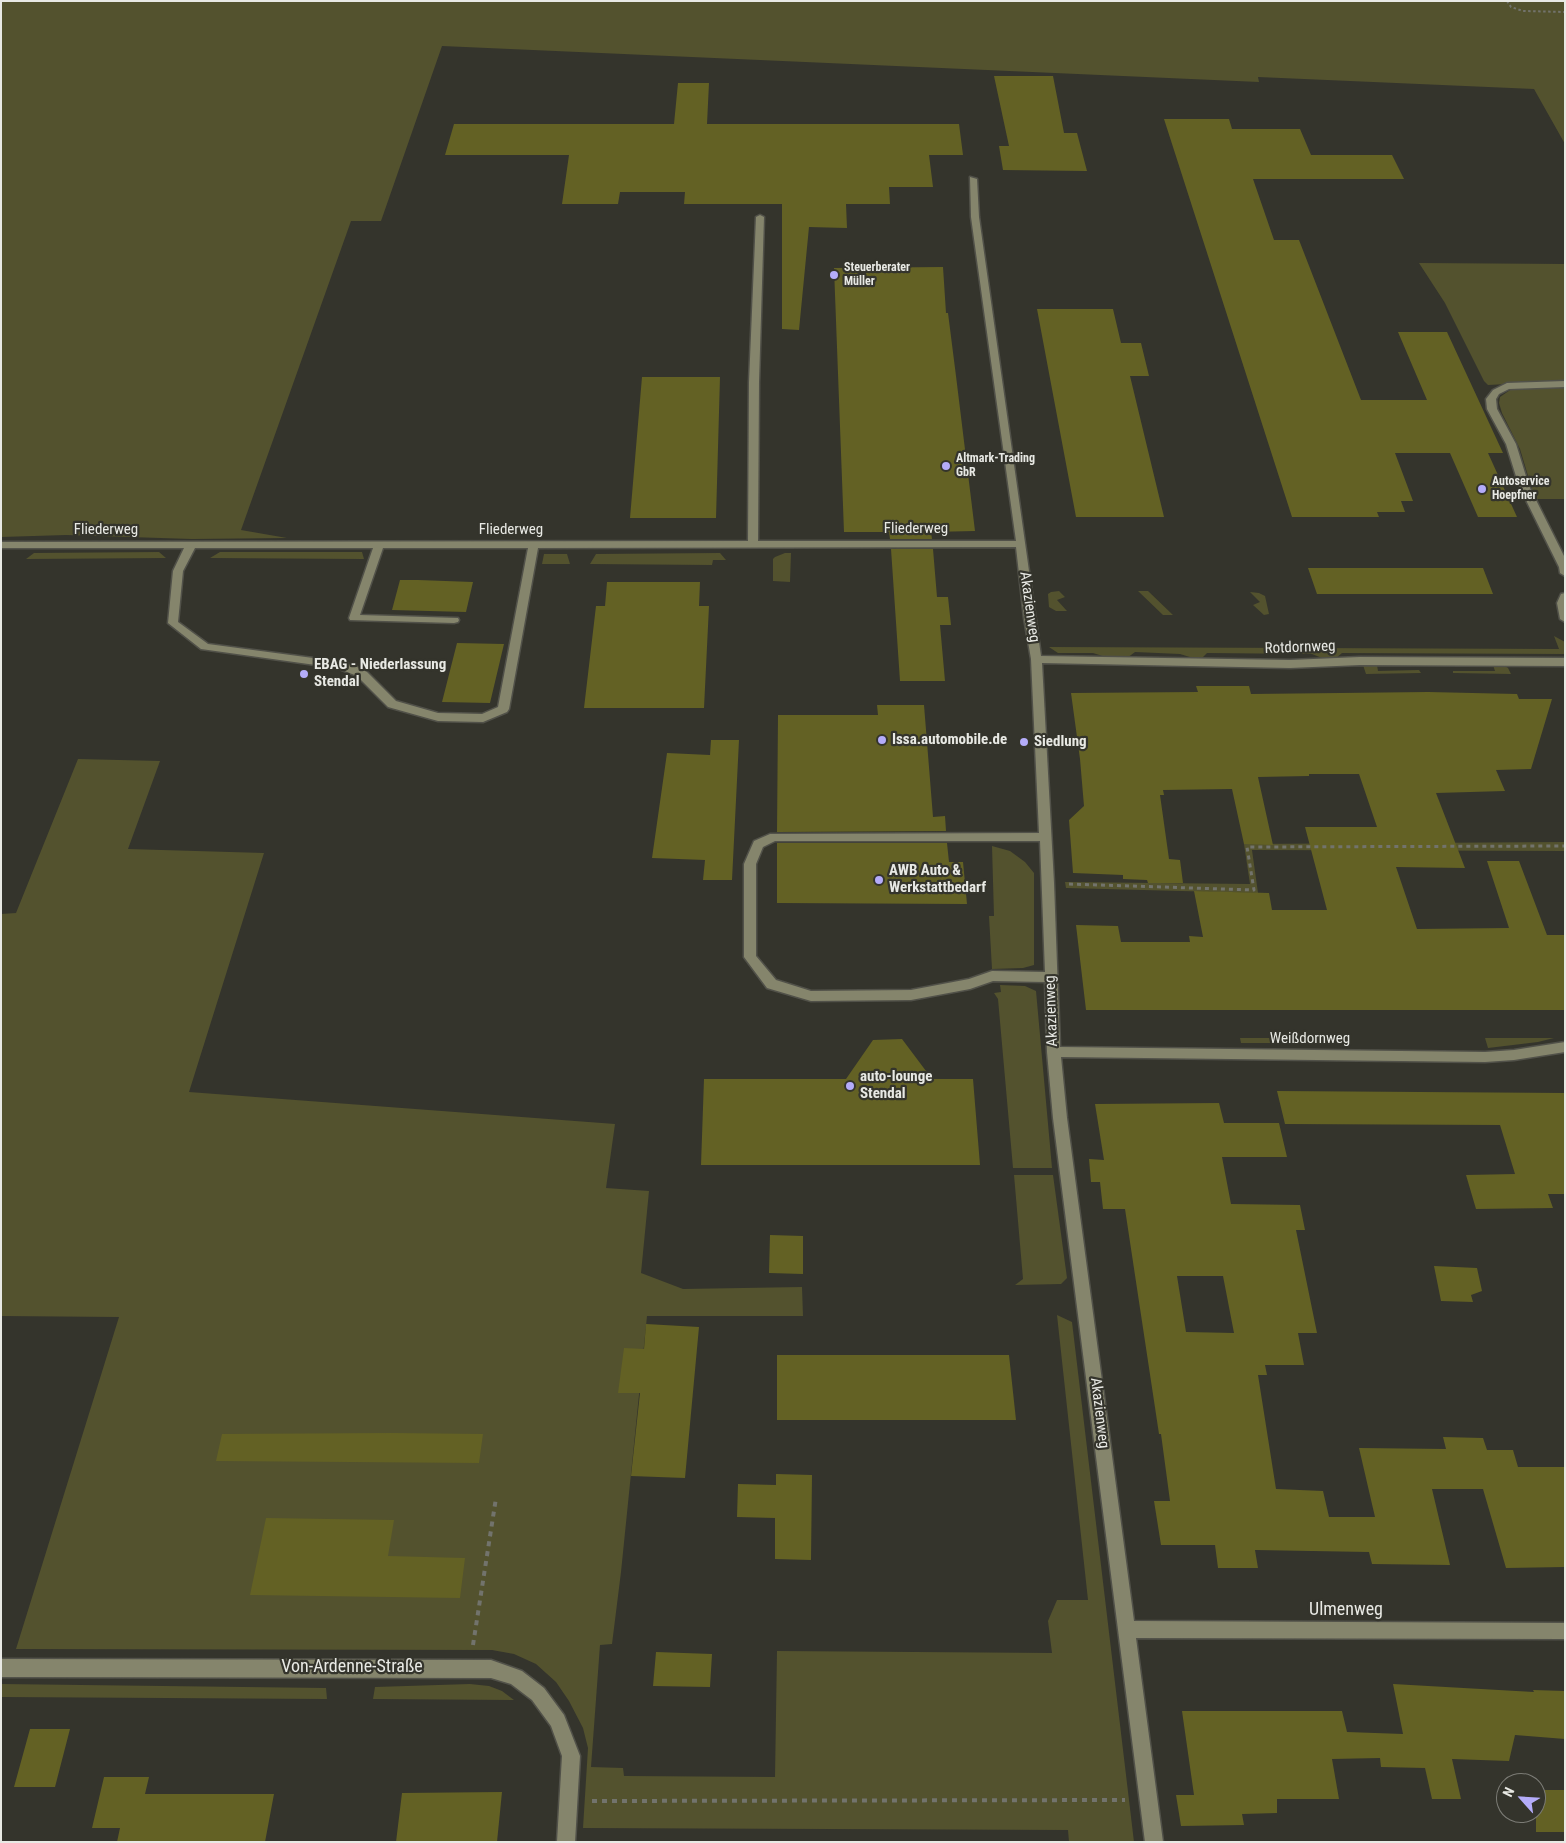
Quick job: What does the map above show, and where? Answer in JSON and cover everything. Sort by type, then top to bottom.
[{"type":"street","name":"Akazienweg","points":[[973,179],[975,217],[1036,659],[1048,883],[1054,1052],[1060,1118],[1154,1842]]},
{"type":"street","points":[[753,544],[754,382],[760,217]]},
{"type":"street","points":[[1565,384],[1507,386],[1496,392],[1491,399],[1492,409],[1511,444],[1524,486],[1565,572]]},
{"type":"street","name":"Fliederweg","points":[[1,546],[1021,544]]},
{"type":"street","points":[[191,545],[178,571],[173,623],[205,647],[339,665],[361,673],[392,704],[438,717],[483,718],[503,709],[533,545]]},
{"type":"street","points":[[379,545],[354,618],[454,620]]},
{"type":"street","points":[[1565,596],[1562,603],[1565,619]]},
{"type":"street","name":"Rotdornweg","points":[[1036,659],[1290,664],[1360,661],[1565,662]]},
{"type":"street","points":[[1045,838],[774,837],[758,844],[750,864],[750,957],[772,984],[811,996],[911,995],[970,984],[992,976],[1051,977]]},
{"type":"street","name":"Weißdornweg","points":[[1054,1052],[1485,1057],[1514,1055],[1565,1047]]},
{"type":"street","name":"Ulmenweg","points":[[1126,1630],[1565,1631]]},
{"type":"street","name":"Von-Ardenne-Straße","points":[[1,1668],[491,1669],[516,1677],[538,1694],[558,1721],[571,1756],[570,1801],[566,1842]]},
{"type":"path","points":[[1507,1],[1510,6],[1523,11],[1565,12]]},
{"type":"path","points":[[1048,883],[1254,890],[1247,847],[1565,846]]},
{"type":"path","points":[[470,1668],[496,1498]]},
{"type":"path","points":[[570,1801],[1148,1800]]},
{"type":"shaded area","points":[[1,1],[1565,1],[1565,144],[1534,89],[1258,77],[1259,82],[442,46],[381,221],[351,221],[241,530],[287,538],[192,539],[66,535],[1,537]]},
{"type":"shaded area","points":[[1419,263],[1565,264],[1565,381],[1488,385],[1484,381],[1445,303]]},
{"type":"shaded area","points":[[1565,387],[1565,499],[1535,499],[1520,449],[1502,413],[1499,403],[1500,397],[1513,388]]},
{"type":"shaded area","points":[[159,552],[166,558],[26,559],[34,553]]},
{"type":"shaded area","points":[[220,552],[362,552],[364,559],[210,558]]},
{"type":"shaded area","points":[[720,553],[726,560],[713,560],[712,565],[590,564],[596,554]]},
{"type":"shaded area","points":[[785,553],[791,553],[790,582],[773,581],[773,559]]},
{"type":"shaded area","points":[[544,554],[567,554],[570,564],[542,564]]},
{"type":"shaded area","points":[[1059,591],[1065,597],[1057,600],[1067,611],[1056,611],[1049,607],[1048,594]]},
{"type":"shaded area","points":[[1138,591],[1148,591],[1173,615],[1163,615]]},
{"type":"shaded area","points":[[1250,592],[1265,596],[1269,614],[1264,615],[1253,605],[1260,602]]},
{"type":"shaded area","points":[[1554,636],[1565,642],[1565,654],[1342,653],[1336,658],[1322,658],[1312,654],[1207,653],[1202,658],[1193,658],[1180,654],[1135,652],[1127,658],[1109,658],[1093,653],[1058,653],[1049,647],[1559,649]]},
{"type":"shaded area","points":[[1363,665],[1377,665],[1378,671],[1419,670],[1421,673],[1366,674]]},
{"type":"shaded area","points":[[1493,665],[1505,666],[1511,674],[1453,673],[1453,671],[1495,671]]},
{"type":"shaded area","points":[[78,759],[160,761],[128,849],[264,853],[189,1092],[615,1124],[606,1188],[649,1191],[641,1273],[683,1289],[802,1287],[803,1316],[647,1316],[612,1644],[600,1645],[591,1767],[623,1768],[624,1776],[775,1777],[777,1651],[1052,1653],[1048,1621],[1057,1600],[1088,1600],[1057,1315],[1072,1322],[1134,1842],[1069,1842],[1068,1830],[583,1828],[588,1748],[583,1728],[569,1701],[556,1682],[536,1664],[514,1654],[492,1650],[16,1649],[119,1317],[1,1316],[1,914],[16,913]]},
{"type":"shaded area","points":[[1565,842],[1565,851],[1252,850],[1258,893],[1066,888],[1065,882],[1250,884],[1244,844]]},
{"type":"shaded area","points":[[992,846],[1010,851],[1025,862],[1034,873],[1034,965],[1023,968],[992,969],[989,916],[994,916]]},
{"type":"shaded area","points":[[1000,985],[1025,986],[1036,991],[1052,1168],[1013,1168],[998,999],[994,993],[1001,992]]},
{"type":"shaded area","points":[[1240,1038],[1301,1038],[1303,1043],[1241,1043]]},
{"type":"shaded area","points":[[1485,1038],[1554,1038],[1538,1042],[1488,1048]]},
{"type":"shaded area","points":[[1014,1175],[1053,1175],[1067,1278],[1061,1284],[1015,1285],[1023,1279]]},
{"type":"shaded area","points":[[1,1684],[326,1688],[327,1699],[1,1697]]},
{"type":"shaded area","points":[[470,1684],[489,1686],[502,1691],[514,1700],[373,1699],[375,1687]]},
{"type":"building","points":[[994,76],[1053,76],[1064,133],[1077,133],[1087,171],[1003,170],[999,146],[1009,146]]},
{"type":"building","points":[[678,83],[709,83],[707,124],[959,124],[963,155],[929,155],[933,187],[889,187],[890,204],[846,204],[847,228],[809,227],[799,330],[782,329],[782,204],[684,204],[685,192],[620,192],[618,204],[562,204],[569,155],[445,155],[454,124],[674,124]]},
{"type":"building","points":[[1164,119],[1229,119],[1232,129],[1300,129],[1311,155],[1392,155],[1404,179],[1253,179],[1274,240],[1299,240],[1361,400],[1427,400],[1398,332],[1447,332],[1503,453],[1488,453],[1517,517],[1478,517],[1450,453],[1395,453],[1413,501],[1401,501],[1405,512],[1377,512],[1379,517],[1292,517]]},
{"type":"building","points":[[943,267],[946,313],[948,313],[975,531],[931,532],[932,539],[890,539],[889,532],[844,532],[834,268]]},
{"type":"building","points":[[1037,309],[1113,309],[1121,343],[1141,343],[1149,376],[1130,376],[1164,517],[1076,517]]},
{"type":"building","points":[[642,377],[720,377],[716,518],[630,518]]},
{"type":"building","points":[[891,549],[933,549],[937,597],[948,597],[951,625],[940,625],[945,681],[900,681]]},
{"type":"building","points":[[1308,568],[1483,568],[1493,594],[1317,594]]},
{"type":"building","points":[[400,580],[473,582],[466,612],[392,610]]},
{"type":"building","points":[[607,582],[700,582],[699,606],[709,606],[704,708],[584,708],[596,606],[605,606]]},
{"type":"building","points":[[457,643],[504,644],[490,703],[442,702]]},
{"type":"building","points":[[1196,686],[1249,686],[1251,694],[1428,692],[1517,694],[1519,699],[1552,699],[1531,769],[1496,770],[1505,791],[1436,793],[1465,868],[1396,867],[1417,929],[1509,928],[1487,861],[1519,861],[1547,935],[1565,935],[1565,1010],[1086,1010],[1076,925],[1118,926],[1121,942],[1190,942],[1189,936],[1203,937],[1194,891],[1269,893],[1272,910],[1327,910],[1305,827],[1377,827],[1359,774],[1258,777],[1273,845],[1244,844],[1232,789],[1163,790],[1164,795],[1160,795],[1169,859],[1180,860],[1183,883],[1148,883],[1147,880],[1123,879],[1123,875],[1073,873],[1069,820],[1084,806],[1071,693],[1198,692]]},
{"type":"building","points":[[877,705],[924,705],[933,817],[945,816],[946,831],[777,832],[778,715],[878,715]]},
{"type":"building","points":[[711,740],[739,740],[732,880],[703,880],[705,860],[652,858],[667,753],[710,755]]},
{"type":"building","points":[[777,843],[947,843],[949,862],[963,862],[967,904],[777,903]]},
{"type":"building","points":[[902,1039],[932,1079],[973,1079],[980,1165],[701,1165],[704,1079],[846,1079],[873,1040]]},
{"type":"building","points":[[1277,1091],[1565,1093],[1565,1194],[1548,1194],[1553,1208],[1476,1209],[1466,1175],[1515,1174],[1500,1125],[1285,1124]]},
{"type":"building","points":[[1219,1103],[1224,1123],[1279,1123],[1287,1157],[1222,1157],[1231,1204],[1300,1205],[1305,1230],[1296,1230],[1317,1333],[1298,1333],[1304,1365],[1265,1365],[1267,1375],[1258,1375],[1276,1489],[1323,1491],[1329,1517],[1375,1517],[1359,1448],[1446,1449],[1443,1437],[1483,1438],[1487,1450],[1513,1450],[1518,1467],[1565,1467],[1565,1567],[1506,1568],[1483,1489],[1432,1489],[1450,1565],[1372,1564],[1369,1552],[1255,1550],[1258,1568],[1218,1568],[1215,1545],[1161,1545],[1154,1501],[1170,1501],[1161,1434],[1159,1434],[1125,1209],[1103,1209],[1100,1182],[1091,1182],[1089,1159],[1104,1160],[1095,1104]],"holes":[[[1177,1276],[1223,1276],[1234,1333],[1186,1332]]]},
{"type":"building","points":[[770,1235],[803,1236],[803,1274],[769,1273]]},
{"type":"building","points":[[1434,1266],[1477,1268],[1482,1291],[1471,1295],[1473,1302],[1441,1301]]},
{"type":"building","points":[[646,1324],[699,1327],[685,1478],[631,1476],[640,1393],[618,1393],[624,1348],[644,1349]]},
{"type":"building","points":[[777,1355],[1009,1355],[1016,1420],[777,1420]]},
{"type":"building","points":[[222,1434],[483,1434],[479,1463],[216,1461]]},
{"type":"building","points":[[776,1474],[812,1475],[811,1560],[775,1559],[775,1518],[737,1517],[738,1484],[776,1485]]},
{"type":"building","points":[[266,1518],[394,1520],[388,1556],[465,1558],[460,1598],[250,1595]]},
{"type":"building","points":[[656,1652],[712,1654],[710,1687],[653,1686]]},
{"type":"building","points":[[1393,1684],[1534,1692],[1533,1690],[1565,1691],[1565,1739],[1515,1735],[1509,1761],[1452,1759],[1461,1799],[1432,1799],[1425,1768],[1381,1767],[1380,1758],[1332,1759],[1339,1799],[1277,1799],[1277,1813],[1242,1814],[1244,1825],[1181,1826],[1176,1795],[1194,1795],[1182,1711],[1342,1711],[1347,1732],[1403,1734]]},
{"type":"building","points":[[30,1729],[70,1729],[55,1787],[14,1787]]},
{"type":"building","points":[[104,1777],[149,1777],[145,1794],[274,1794],[265,1842],[117,1842],[120,1828],[92,1828]]},
{"type":"building","points":[[1546,1790],[1565,1790],[1565,1832],[1536,1832],[1536,1823],[1546,1823]]},
{"type":"building","points":[[502,1792],[497,1842],[396,1842],[402,1793]]},
{"type":"place","name":"Steuerberater Müller","points":[[834,275]]},
{"type":"place","name":"Altmark-Trading GbR","points":[[946,466]]},
{"type":"place","name":"Autoservice Hoepfner","points":[[1482,489]]},
{"type":"place","name":"EBAG - Niederlassung Stendal","points":[[304,674]]},
{"type":"place","name":"Issa.automobile.de","points":[[882,740]]},
{"type":"place","name":"Siedlung","points":[[1024,742]]},
{"type":"place","name":"AWB Auto & Werkstattbedarf","points":[[879,880]]},
{"type":"place","name":"auto-lounge Stendal","points":[[850,1086]]}]
